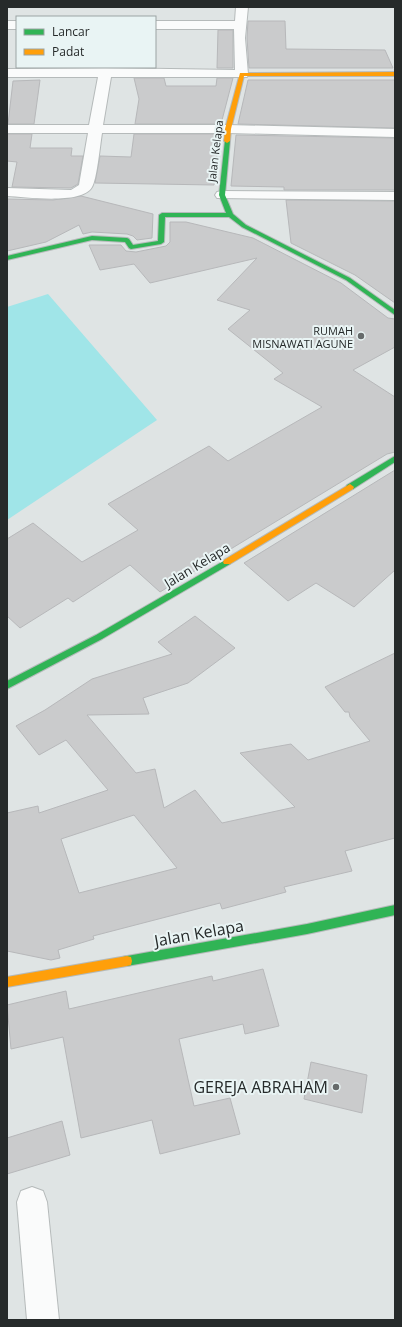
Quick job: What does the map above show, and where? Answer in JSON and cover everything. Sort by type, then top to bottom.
[{"type":"street","points":[[242,7],[240,25],[242,74]]},
{"type":"street","points":[[156,25],[240,25]]},
{"type":"street","points":[[7,192],[59,194],[80,192],[86,186],[105,72]]},
{"type":"street","points":[[7,73],[105,72],[395,74]]},
{"type":"street","name":"Jalan Kelapa","points":[[230,215],[222,195],[228,129],[242,74]]},
{"type":"street","points":[[7,129],[228,129],[395,133]]},
{"type":"street","points":[[222,195],[395,196]]},
{"type":"street","points":[[7,258],[92,238],[127,240],[131,247],[161,242],[162,215],[230,215],[244,226],[348,279],[395,313]]},
{"type":"street","name":"Jalan Kelapa","points":[[7,685],[99,637],[191,585],[395,459]]},
{"type":"street","name":"Jalan Kelapa","points":[[7,982],[307,929],[395,910]]},
{"type":"street","points":[[32,1202],[43,1320]]},
{"type":"shaded area","points":[[48,294],[157,420],[7,520],[7,307]]},
{"type":"building","points":[[248,21],[285,21],[286,49],[385,50],[393,68],[249,68],[247,38]]},
{"type":"building","points":[[218,30],[233,30],[233,68],[217,68]]},
{"type":"building","points":[[134,78],[164,78],[166,86],[216,86],[217,78],[233,78],[221,124],[135,124],[139,99]]},
{"type":"building","points":[[40,80],[34,124],[8,124],[13,81]]},
{"type":"building","points":[[248,80],[395,80],[395,128],[238,124]]},
{"type":"building","points":[[7,134],[32,134],[30,148],[72,148],[71,156],[83,156],[78,184],[71,188],[12,187],[17,162],[7,161]]},
{"type":"building","points":[[134,134],[219,134],[214,185],[95,183],[100,156],[131,157]]},
{"type":"building","points":[[236,135],[395,138],[395,190],[284,190],[284,187],[231,186]]},
{"type":"building","points":[[81,196],[153,214],[152,238],[137,240],[133,236],[127,234],[92,232],[83,234],[79,225],[46,242],[7,251],[7,199],[53,200]]},
{"type":"building","points":[[286,200],[395,201],[395,303],[355,275],[291,243]]},
{"type":"building","points":[[170,222],[186,222],[253,238],[341,283],[388,318],[395,319],[395,347],[353,370],[395,397],[395,452],[387,454],[160,592],[130,565],[73,602],[68,598],[20,628],[7,616],[7,539],[33,523],[82,562],[138,530],[108,504],[209,446],[228,461],[322,407],[274,379],[283,373],[228,329],[250,310],[217,300],[257,258],[150,283],[134,264],[100,270],[89,245],[121,245],[126,251],[136,252],[166,246],[170,242]]},
{"type":"building","points":[[395,470],[395,570],[354,607],[316,583],[288,601],[244,563]]},
{"type":"building","points":[[195,616],[235,648],[188,683],[143,698],[149,714],[87,715],[136,773],[155,769],[164,808],[195,790],[222,823],[295,807],[240,753],[291,744],[308,760],[370,741],[350,717],[349,712],[345,712],[325,687],[395,653],[395,838],[345,851],[352,871],[284,887],[286,892],[222,909],[220,903],[93,936],[94,939],[58,950],[60,958],[51,960],[7,951],[7,813],[38,806],[39,813],[108,790],[66,740],[39,755],[16,726],[45,710],[92,679],[172,654],[158,642]],"holes":[[[134,815],[177,868],[79,893],[61,839]]]},
{"type":"building","points":[[263,969],[279,1026],[245,1034],[243,1024],[179,1039],[194,1106],[230,1098],[240,1134],[160,1154],[152,1120],[81,1138],[63,1037],[11,1049],[7,1005],[66,991],[69,1009],[212,976],[213,981]]},
{"type":"building","name":"GEREJA ABRAHAM","points":[[311,1062],[367,1075],[362,1113],[304,1099]]},
{"type":"building","points":[[62,1121],[70,1155],[7,1174],[7,1138]]},
{"type":"traffic: fast","points":[[227,141],[222,195],[230,215],[244,226],[348,279],[395,313]]},
{"type":"traffic: fast","points":[[7,258],[92,238],[127,240],[131,247],[161,242],[162,215],[230,215]]},
{"type":"traffic: fast","points":[[350,487],[395,459]]},
{"type":"traffic: fast","points":[[7,685],[99,637],[227,562]]},
{"type":"traffic: fast","points":[[127,961],[307,929],[395,910]]},
{"type":"traffic: slow","points":[[227,141],[228,129],[242,74],[395,74]]},
{"type":"traffic: slow","points":[[227,562],[350,487]]},
{"type":"traffic: slow","points":[[7,982],[127,961]]},
{"type":"place","name":"RUMAH MISNAWATI AGUNE","points":[[361,336]]},
{"type":"place","name":"GEREJA ABRAHAM","points":[[336,1087]]}]
